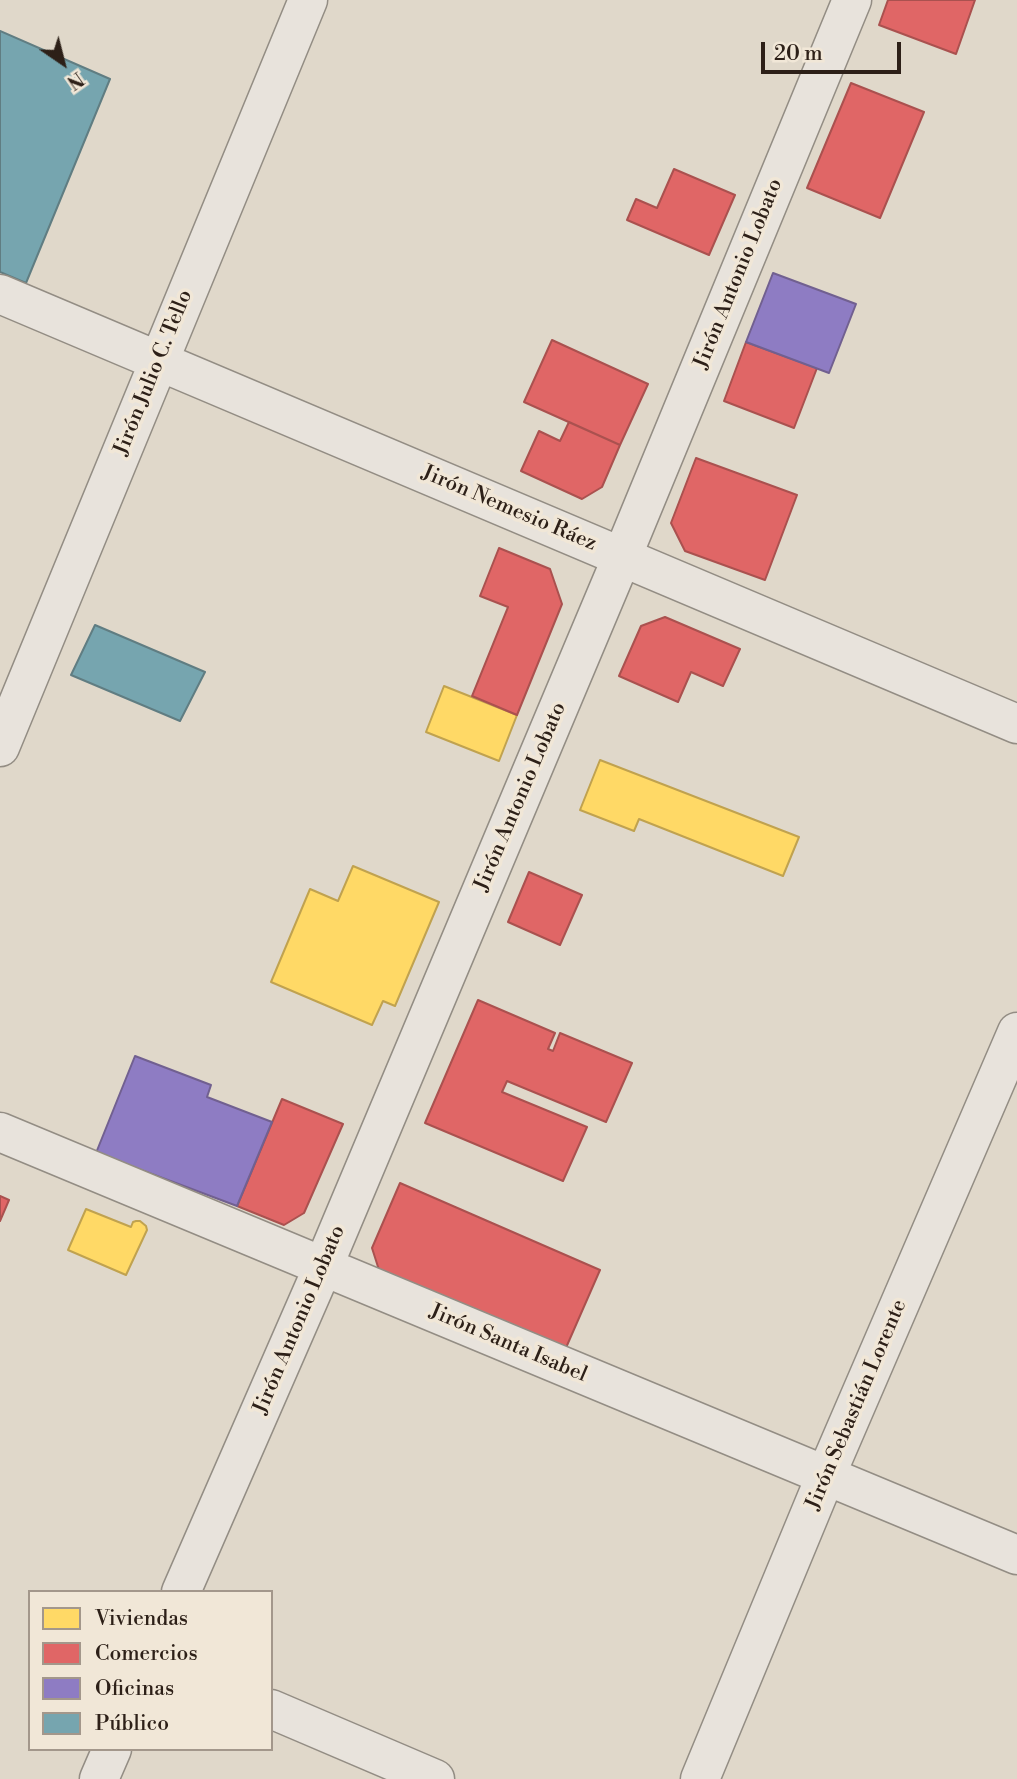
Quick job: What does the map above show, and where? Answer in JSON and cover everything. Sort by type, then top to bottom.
[{"type":"street","name":"Jirón Julio C. Tello","points":[[0,747],[307,0]]},
{"type":"street","name":"Jirón Antonio Lobato","points":[[182,1590],[323,1267],[622,557],[852,0]]},
{"type":"street","name":"Jirón Nemesio Ráez","points":[[0,294],[1017,724]]},
{"type":"street","name":"Jirón Sebastián Lorente","points":[[700,1779],[826,1475],[1017,1032]]},
{"type":"street","name":"Jirón Santa Isabel","points":[[0,1132],[1017,1555]]},
{"type":"street","points":[[273,1710],[435,1779]]},
{"type":"street","points":[[99,1779],[111,1751]]},
{"type":"building: Viviendas","points":[[444,686],[517,715],[499,761],[426,732]]},
{"type":"building: Viviendas","points":[[600,760],[799,837],[783,876],[639,819],[634,831],[580,810]]},
{"type":"building: Viviendas","points":[[353,866],[439,902],[395,1006],[383,1001],[372,1025],[271,982],[310,889],[338,901]]},
{"type":"building: Viviendas","points":[[86,1209],[131,1227],[136,1221],[146,1226],[147,1230],[126,1275],[68,1250]]},
{"type":"building: Comercios","points":[[888,0],[975,0],[956,54],[879,25]]},
{"type":"building: Comercios","points":[[851,83],[924,112],[880,218],[807,188]]},
{"type":"building: Comercios","points":[[674,169],[735,195],[709,255],[627,220],[636,199],[657,208]]},
{"type":"building: Comercios","points":[[552,340],[648,384],[620,445],[524,402]]},
{"type":"building: Comercios","points":[[746,342],[817,368],[794,428],[724,401]]},
{"type":"building: Comercios","points":[[569,422],[620,445],[602,487],[582,499],[521,471],[539,431],[560,441]]},
{"type":"building: Comercios","points":[[696,458],[797,495],[765,580],[685,551],[671,523]]},
{"type":"building: Comercios","points":[[499,548],[550,569],[562,604],[517,715],[472,696],[508,607],[480,596]]},
{"type":"building: Comercios","points":[[665,617],[740,649],[723,686],[691,672],[678,702],[619,676],[641,626]]},
{"type":"building: Comercios","points":[[529,872],[582,895],[560,945],[508,922]]},
{"type":"building: Comercios","points":[[478,1000],[555,1033],[548,1049],[553,1051],[560,1033],[632,1063],[606,1122],[507,1081],[502,1092],[587,1127],[563,1181],[425,1123]]},
{"type":"building: Comercios","points":[[282,1099],[343,1124],[304,1213],[284,1225],[237,1206]]},
{"type":"building: Comercios","points":[[400,1183],[600,1270],[565,1350],[379,1270],[372,1248]]},
{"type":"building: Comercios","points":[[0,1196],[9,1200],[0,1221]]},
{"type":"building: Oficinas","points":[[773,273],[856,304],[829,373],[746,342]]},
{"type":"building: Oficinas","points":[[135,1056],[211,1085],[207,1097],[272,1122],[237,1206],[96,1153]]},
{"type":"building: Público","points":[[0,31],[110,79],[26,283],[0,272]]},
{"type":"building: Público","points":[[95,625],[205,672],[180,721],[71,675]]}]
